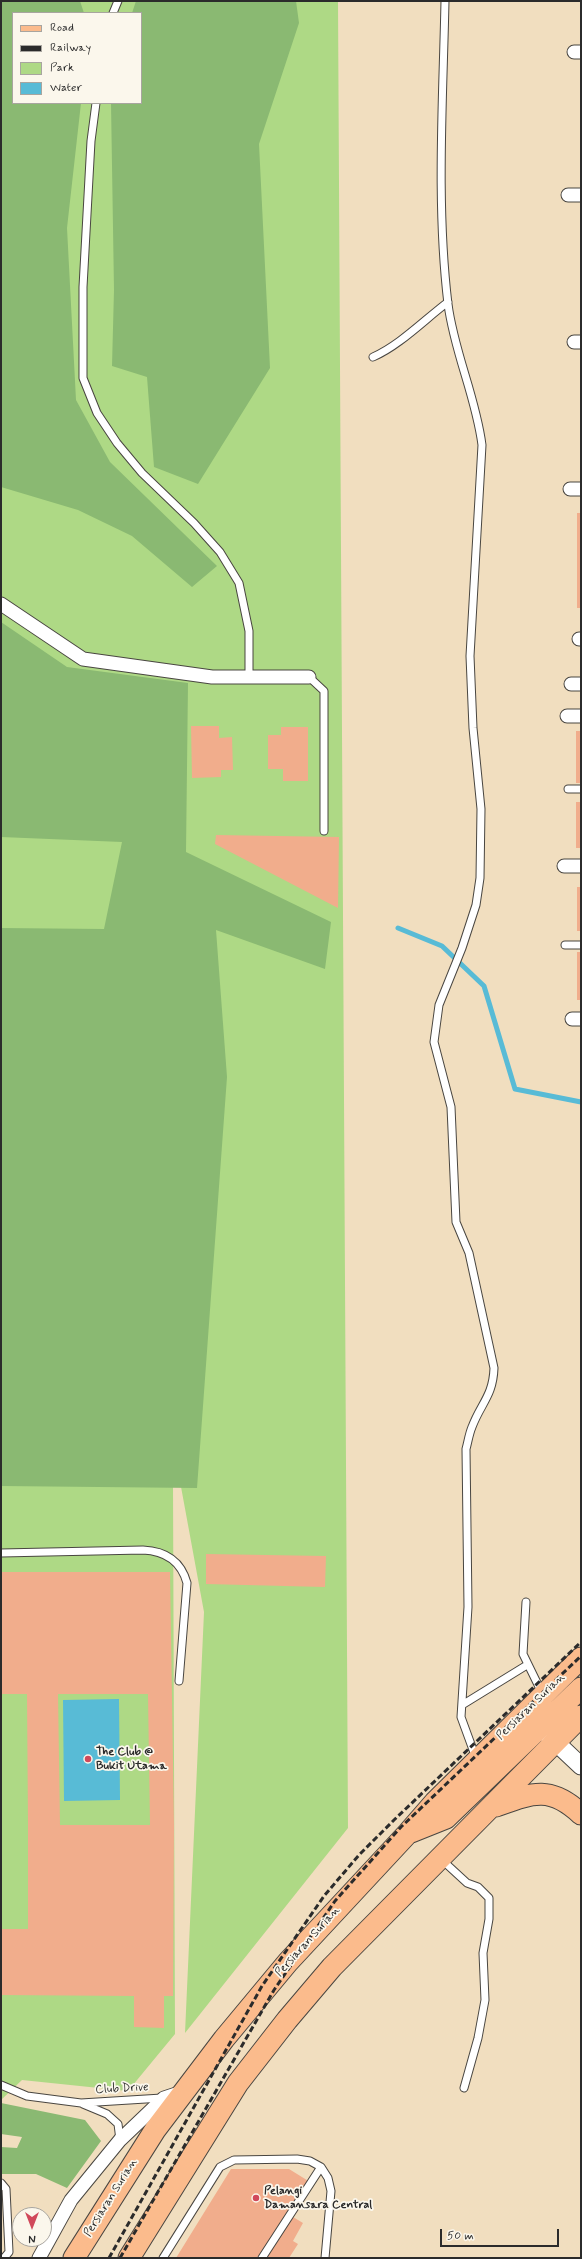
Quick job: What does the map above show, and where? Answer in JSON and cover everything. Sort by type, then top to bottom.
[{"type":"main road","name":"Persiaran Surian","points":[[74,2258],[155,2130],[173,2095],[288,1962],[408,1833],[434,1802],[581,1658]]},
{"type":"main road","points":[[408,1833],[446,1818],[581,1688]]},
{"type":"main road","points":[[129,2258],[200,2141],[238,2083],[287,2020],[332,1967],[555,1742],[579,1722]]},
{"type":"main road","points":[[489,1809],[529,1794],[552,1795],[571,1805],[581,1814]]},
{"type":"street","points":[[568,195],[581,195]]},
{"type":"street","points":[[1,604],[83,659],[212,677],[309,677]]},
{"type":"street","points":[[567,716],[581,716]]},
{"type":"street","points":[[564,866],[581,866]]},
{"type":"street","points":[[559,1709],[579,1722]]},
{"type":"street","points":[[539,1728],[581,1766]]},
{"type":"street","points":[[39,2258],[72,2200],[120,2140],[173,2095]]},
{"type":"lane","points":[[113,12],[118,1]]},
{"type":"lane","points":[[445,1],[442,214],[448,302],[451,324],[480,424],[482,445],[470,656],[473,728],[481,809],[482,844],[476,905],[462,948],[439,1005],[434,1042],[451,1107],[456,1217],[469,1253],[494,1368],[493,1383],[489,1395],[472,1426],[466,1449],[468,1606],[466,1703],[462,1717],[476,1760]]},
{"type":"lane","points":[[96,104],[91,142],[83,287],[83,378],[97,413],[117,443],[142,473],[194,523],[220,552],[239,583],[249,631],[248,678]]},
{"type":"lane","points":[[373,357],[399,342],[448,302]]},
{"type":"lane","points":[[309,677],[324,691],[324,831]]},
{"type":"lane","points":[[568,789],[581,789]]},
{"type":"lane","points":[[566,945],[581,945]]},
{"type":"lane","points":[[1,1553],[143,1550],[157,1551],[168,1555],[184,1573],[187,1583],[179,1681]]},
{"type":"lane","points":[[526,1602],[523,1654],[525,1666],[543,1695]]},
{"type":"lane","points":[[466,1703],[525,1666]]},
{"type":"lane","points":[[440,1858],[466,1883],[478,1887],[489,1898],[489,1920],[483,1953],[485,2000],[478,2038],[464,2088]]},
{"type":"lane","name":"Club Drive","points":[[1,2085],[27,2096],[81,2103],[173,2095]]},
{"type":"lane","name":"Club Drive","points":[[81,2103],[107,2114],[118,2124],[120,2140]]},
{"type":"lane","points":[[163,2258],[220,2167],[226,2162],[234,2160],[297,2159],[310,2161],[321,2167],[328,2178],[331,2191],[325,2258]]},
{"type":"lane","points":[[262,2258],[321,2167]]},
{"type":"lane","points":[[1,2183],[6,2188],[8,2252],[4,2258]]},
{"type":"green space","points":[[1,1],[338,1],[348,1828],[185,2033],[204,1612],[177,1465],[1,1472]]},
{"type":"green space","points":[[1,1],[80,1],[84,12],[12,12],[12,104],[81,104],[67,228],[76,400],[110,462],[217,566],[192,587],[132,536],[78,510],[1,487]]},
{"type":"green space","points":[[136,1],[296,1],[299,23],[259,144],[270,368],[198,484],[154,467],[147,377],[112,366],[114,290],[111,104],[142,104],[142,12],[132,12]]},
{"type":"green space","points":[[1,622],[67,667],[188,683],[186,852],[331,922],[325,969],[216,930],[227,1077],[197,1488],[1,1486],[1,928],[104,929],[122,842],[1,837]]},
{"type":"green space","name":"The Club @ Bukit Utama","points":[[173,1484],[175,2034],[128,2091],[22,2080],[1,2100],[1,1485]]},
{"type":"green space","points":[[1,2103],[85,2120],[101,2141],[67,2188],[36,2174],[1,2174],[1,2147],[17,2148],[22,2137],[1,2134]]},
{"type":"water","points":[[119,1699],[120,1800],[64,1801],[63,1700]]},
{"type":"building","points":[[577,513],[581,513],[581,608],[577,608]]},
{"type":"building","points":[[191,726],[219,726],[219,738],[232,737],[233,770],[221,770],[221,777],[192,778]]},
{"type":"building","points":[[281,727],[308,727],[308,781],[283,781],[283,769],[268,769],[268,735],[281,735]]},
{"type":"building","points":[[576,731],[581,731],[581,783],[576,783]]},
{"type":"building","points":[[576,802],[581,802],[581,848],[576,848]]},
{"type":"building","points":[[216,835],[339,837],[338,908],[215,844]]},
{"type":"building","points":[[577,887],[581,887],[581,931],[577,931]]},
{"type":"building","points":[[577,952],[581,952],[581,1000],[577,1000]]},
{"type":"building","points":[[206,1554],[326,1556],[325,1587],[206,1584]]},
{"type":"building","points":[[1,1572],[170,1572],[174,1826],[173,1996],[164,1996],[164,2028],[134,2027],[134,1996],[1,1995],[1,1929],[28,1929],[28,1824],[27,1694],[1,1694]],"holes":[[[58,1694],[148,1694],[150,1825],[60,1825]]]},
{"type":"building","name":"Pelangi Damansara Central","points":[[231,2169],[289,2169],[310,2182],[288,2214],[303,2223],[293,2241],[298,2244],[289,2258],[176,2258]]},
{"type":"waterway","points":[[398,928],[442,946],[484,986],[515,1089],[581,1102]]},
{"type":"railway","points":[[109,2258],[262,1986],[324,1896],[359,1855],[394,1820],[581,1642]]},
{"type":"railway","points":[[120,2258],[274,1990],[335,1901],[401,1827],[581,1656]]},
{"type":"place","name":"The Club @ Bukit Utama","points":[[88,1759]]},
{"type":"place","name":"Pelangi Damansara Central","points":[[256,2198]]}]
